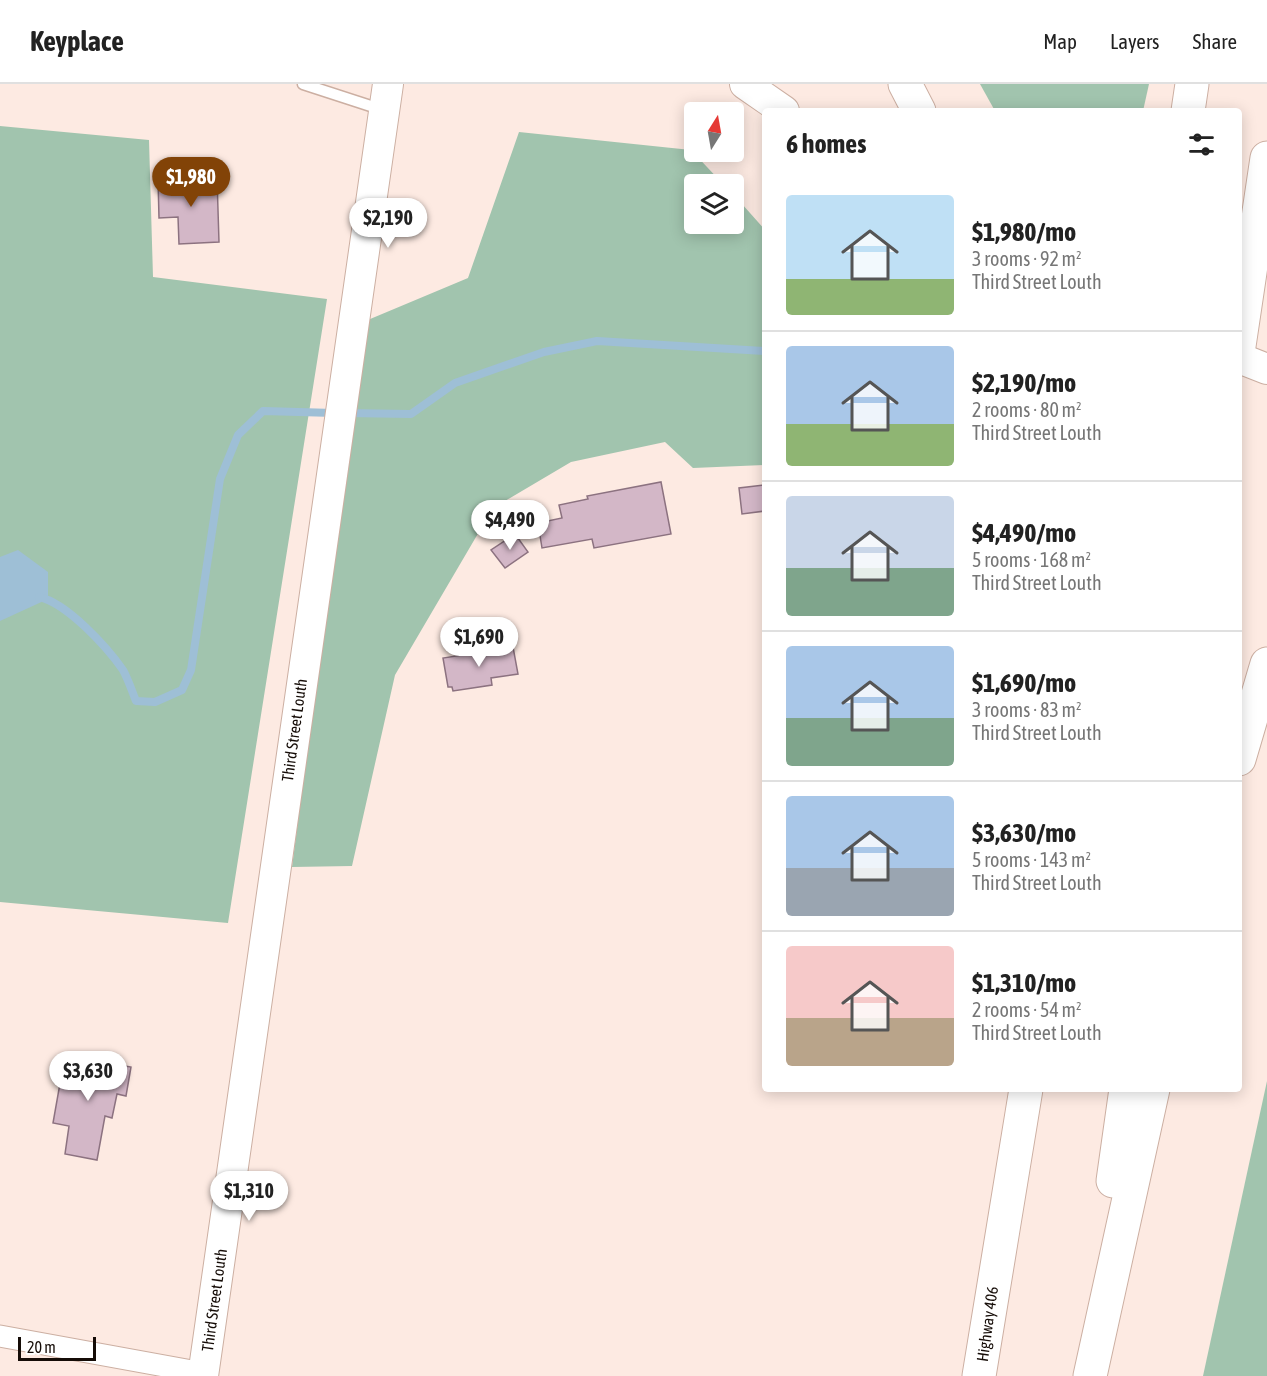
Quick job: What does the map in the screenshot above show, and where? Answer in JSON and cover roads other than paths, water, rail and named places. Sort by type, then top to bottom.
[{"type":"highway","points":[[905,84],[917,108]]},
{"type":"highway","points":[[1188,108],[1192,84]]},
{"type":"highway","points":[[1242,326],[1267,158]]},
{"type":"highway","points":[[1242,749],[1267,664]]},
{"type":"highway","points":[[994,1272],[1012,1092]]},
{"type":"highway","points":[[994,1272],[1025,1092]]},
{"type":"highway","points":[[1085,1376],[1126,1092]]},
{"type":"highway","points":[[1090,1376],[1152,1092]]},
{"type":"highway","name":"Highway 406","points":[[979,1376],[994,1272]]},
{"type":"street","points":[[745,84],[780,108]]},
{"type":"street","name":"Third Street Louth","points":[[203,1374],[385,97]]},
{"type":"street","points":[[1242,359],[1267,369]]},
{"type":"street","points":[[0,1336],[203,1374]]},
{"type":"lane","points":[[303,84],[385,97]]},
{"type":"water","points":[[18,550],[48,572],[48,599],[0,621],[0,557]]},
{"type":"waterway","points":[[346,413],[411,414],[455,383],[544,352],[597,341],[762,351]]},
{"type":"waterway","points":[[39,597],[62,608],[97,638],[123,670],[136,701],[155,702],[182,690],[191,670],[220,479],[238,435],[263,411],[334,413]]}]
